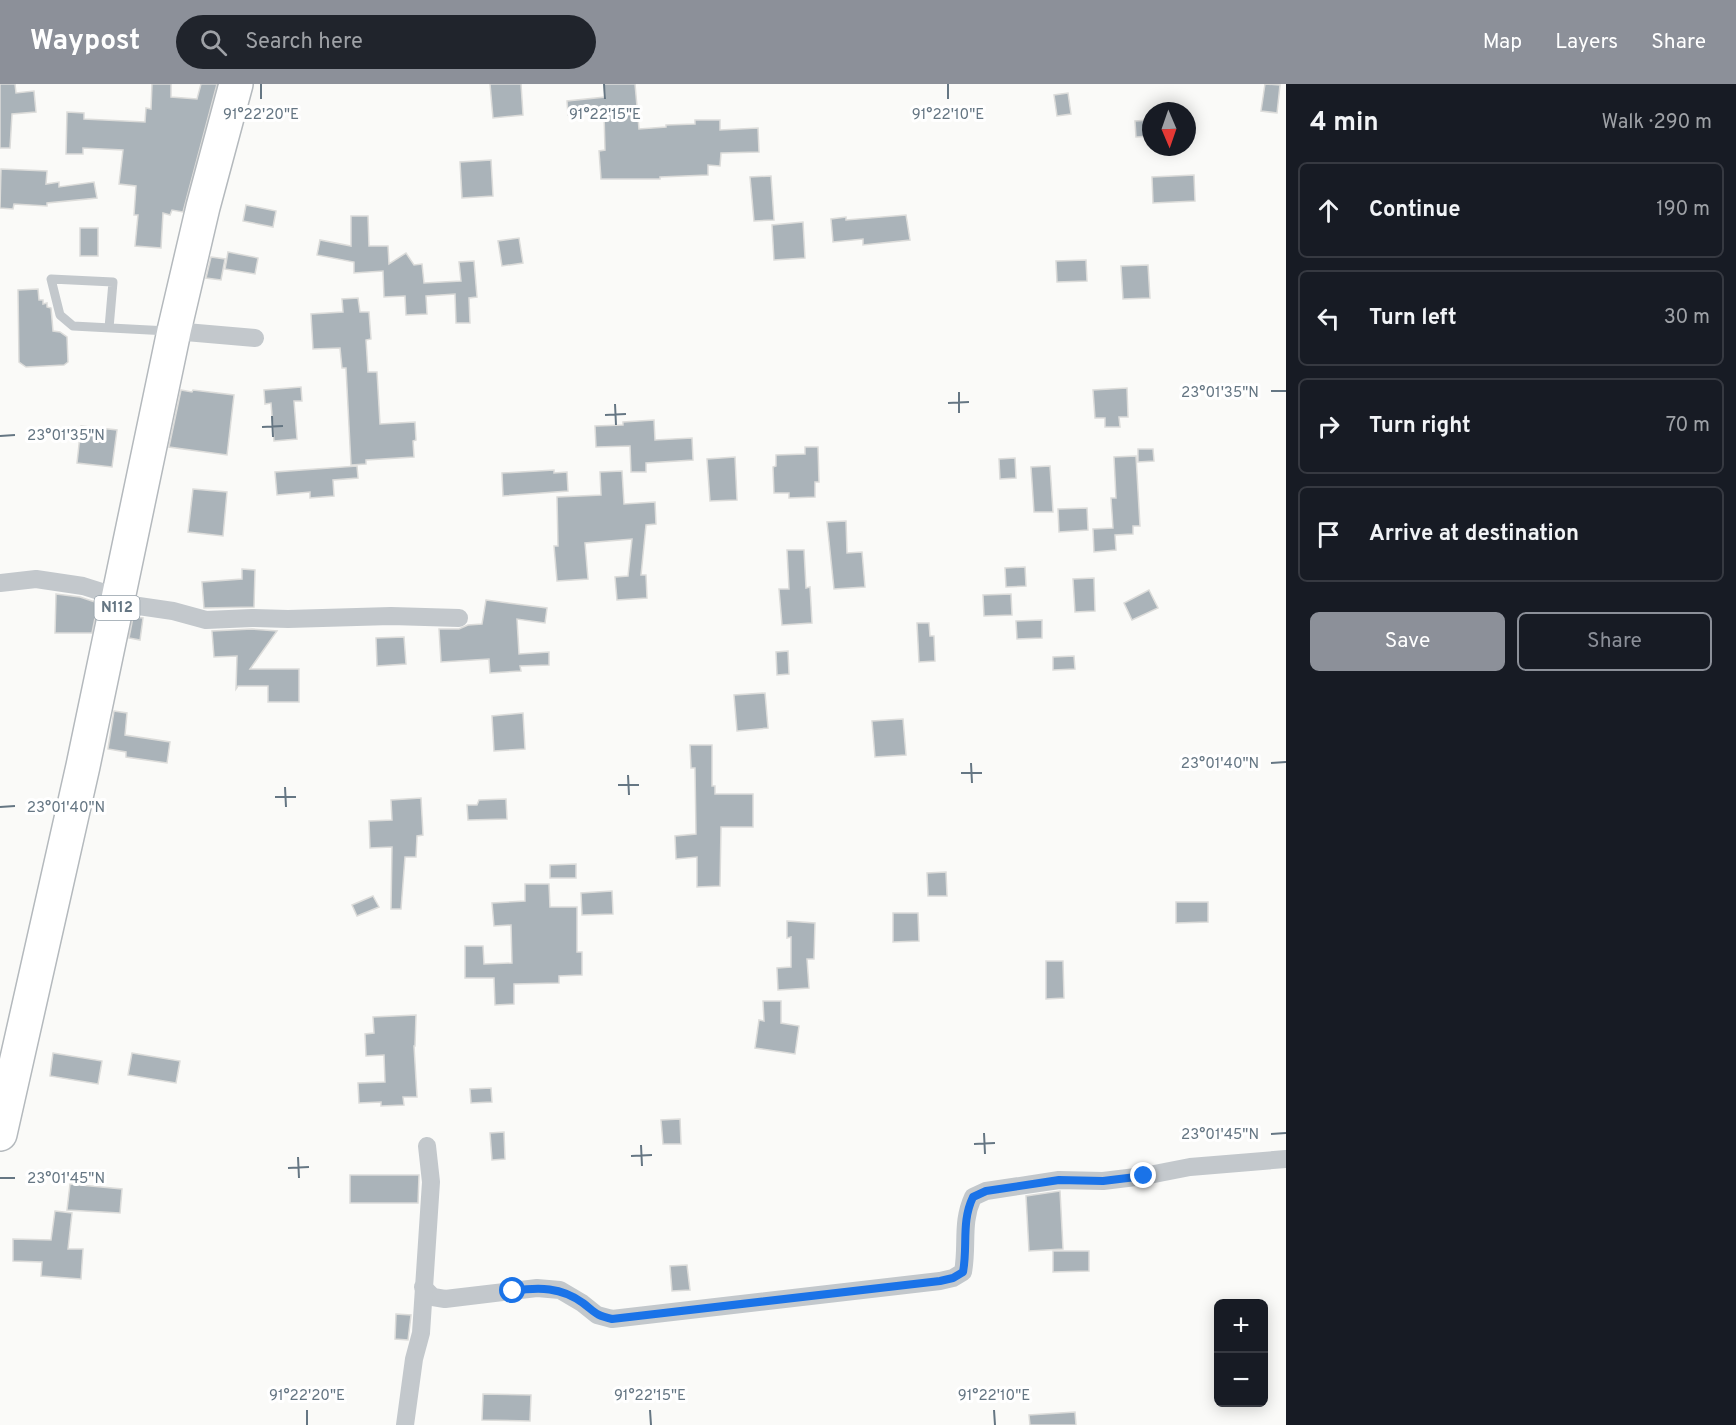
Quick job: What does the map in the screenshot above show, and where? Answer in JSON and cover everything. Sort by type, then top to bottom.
[{"type":"highway","name":"N112","points":[[0,1134],[11,1037],[118,603],[174,331],[203,207],[236,84]]},
{"type":"street","points":[[174,331],[255,338]]},
{"type":"street","points":[[0,583],[36,579],[83,586],[102,592],[118,603],[173,611],[206,620],[391,616],[459,618]]},
{"type":"street","points":[[405,1425],[414,1359],[421,1333],[431,1182],[427,1146]]},
{"type":"street","points":[[423,1287],[433,1297],[445,1299],[537,1288],[560,1290],[597,1315],[612,1319],[940,1281],[953,1278],[963,1272],[966,1213],[973,1197],[986,1191],[1059,1180],[1103,1181],[1190,1167],[1286,1159]]},
{"type":"lane","points":[[109,328],[113,282],[51,279],[60,315],[73,326],[109,328],[174,331]]},
{"type":"building","points":[[0,84],[15,84],[16,93],[34,91],[36,112],[12,114],[10,148],[0,148]]},
{"type":"building","points":[[152,84],[171,84],[171,97],[197,99],[201,84],[217,84],[183,212],[172,210],[170,215],[163,213],[161,248],[135,246],[138,215],[134,215],[136,186],[119,184],[123,150],[83,148],[83,154],[66,154],[67,112],[84,113],[84,119],[145,122],[146,108],[151,109]]},
{"type":"building","points":[[490,84],[521,84],[523,115],[493,118]]},
{"type":"building","points":[[604,84],[635,84],[639,129],[695,124],[695,120],[720,120],[720,130],[758,128],[759,152],[721,153],[720,166],[708,165],[708,175],[660,177],[660,179],[601,179],[599,151],[605,150],[604,113],[568,115],[567,101],[605,97]]},
{"type":"building","points":[[1265,84],[1280,85],[1277,113],[1261,111]]},
{"type":"building","points":[[1068,93],[1071,114],[1057,116],[1054,95]]},
{"type":"building","points":[[1135,121],[1142,121],[1142,137],[1136,137]]},
{"type":"building","points":[[491,160],[493,196],[462,198],[460,162]]},
{"type":"building","points":[[1,169],[47,171],[46,184],[59,182],[59,187],[94,182],[97,198],[47,203],[47,206],[14,204],[13,209],[0,208]]},
{"type":"building","points":[[1194,175],[1195,201],[1153,203],[1152,177]]},
{"type":"building","points":[[771,176],[774,220],[754,221],[750,177]]},
{"type":"building","points":[[246,205],[276,211],[273,227],[243,221]]},
{"type":"building","points":[[906,215],[910,240],[863,245],[863,239],[833,242],[831,219]]},
{"type":"building","points":[[351,216],[368,216],[369,246],[388,246],[389,264],[406,253],[414,265],[422,264],[424,283],[461,281],[459,262],[474,261],[477,297],[469,298],[470,323],[456,323],[455,294],[426,296],[427,314],[406,315],[405,296],[384,297],[383,271],[354,273],[354,262],[317,255],[320,240],[351,246]]},
{"type":"building","points":[[803,222],[805,258],[774,260],[772,225]]},
{"type":"building","points":[[80,228],[98,228],[98,256],[80,256]]},
{"type":"building","points":[[519,238],[523,263],[502,266],[498,241]]},
{"type":"building","points":[[228,252],[258,258],[255,274],[225,269]]},
{"type":"building","points":[[211,257],[225,259],[221,280],[206,278]]},
{"type":"building","points":[[1086,260],[1087,281],[1057,282],[1056,261]]},
{"type":"building","points":[[1148,265],[1150,298],[1123,299],[1121,266]]},
{"type":"building","points":[[38,289],[39,300],[43,300],[43,304],[47,303],[47,307],[51,308],[53,331],[60,332],[67,337],[68,362],[64,365],[26,367],[19,362],[18,290]]},
{"type":"building","points":[[358,298],[360,312],[369,312],[371,339],[366,340],[368,372],[377,372],[380,424],[415,422],[414,457],[366,460],[366,464],[351,465],[346,368],[342,368],[340,348],[313,349],[311,314],[343,312],[342,299]]},
{"type":"building","points":[[301,387],[302,401],[294,401],[297,439],[274,441],[271,403],[265,404],[264,390]]},
{"type":"building","points":[[1127,388],[1128,417],[1119,417],[1120,427],[1105,427],[1105,418],[1095,418],[1093,390]]},
{"type":"building","points":[[181,390],[234,395],[227,455],[169,447]]},
{"type":"building","points":[[654,420],[655,440],[692,438],[693,460],[646,463],[646,472],[631,472],[630,446],[596,447],[595,426],[623,425],[623,422]]},
{"type":"building","points":[[81,426],[117,430],[112,467],[77,463]]},
{"type":"building","points":[[805,447],[818,447],[819,482],[815,482],[815,497],[789,498],[789,493],[774,493],[773,467],[776,466],[776,455],[805,454]]},
{"type":"building","points":[[1138,449],[1153,449],[1154,461],[1138,462]]},
{"type":"building","points":[[1136,456],[1140,526],[1133,526],[1133,534],[1115,535],[1116,550],[1094,552],[1093,529],[1113,528],[1111,498],[1116,498],[1114,457]]},
{"type":"building","points":[[735,457],[737,500],[710,501],[707,459]]},
{"type":"building","points":[[1015,458],[1016,478],[1000,479],[999,459]]},
{"type":"building","points":[[357,466],[358,478],[333,480],[334,496],[310,498],[310,492],[277,495],[275,472]]},
{"type":"building","points":[[1050,466],[1053,512],[1034,512],[1031,467]]},
{"type":"building","points":[[554,470],[554,473],[567,472],[568,491],[503,496],[502,473]]},
{"type":"building","points":[[622,471],[624,504],[655,502],[656,524],[646,525],[641,575],[646,575],[647,598],[617,600],[615,577],[628,576],[632,539],[585,543],[588,579],[557,581],[554,546],[558,546],[557,497],[601,495],[600,472]]},
{"type":"building","points":[[193,489],[227,492],[223,536],[188,532]]},
{"type":"building","points":[[1087,508],[1088,530],[1059,532],[1058,509]]},
{"type":"building","points":[[846,521],[847,553],[862,552],[865,587],[834,589],[827,522]]},
{"type":"building","points":[[787,550],[804,550],[806,588],[810,587],[812,623],[782,625],[779,589],[789,589]]},
{"type":"building","points":[[1025,567],[1026,586],[1006,587],[1005,568]]},
{"type":"building","points":[[242,569],[255,570],[254,607],[204,608],[202,582],[242,579]]},
{"type":"building","points":[[1094,578],[1095,611],[1075,612],[1073,579]]},
{"type":"building","points":[[1149,590],[1158,608],[1132,620],[1124,603]]},
{"type":"building","points":[[56,594],[80,597],[98,603],[92,633],[55,633]]},
{"type":"building","points":[[1011,594],[1012,615],[984,616],[983,595]]},
{"type":"building","points":[[486,600],[547,608],[545,623],[517,619],[519,654],[549,652],[549,665],[520,666],[521,671],[490,673],[489,659],[441,662],[439,629],[459,629],[468,625],[482,624]]},
{"type":"building","points":[[133,617],[143,618],[140,640],[129,638]]},
{"type":"building","points":[[1042,620],[1042,638],[1017,639],[1016,621]]},
{"type":"building","points":[[917,623],[929,623],[930,636],[934,636],[935,661],[919,662]]},
{"type":"building","points":[[252,629],[277,631],[250,669],[299,669],[299,702],[268,702],[268,686],[238,686],[236,689],[237,656],[214,657],[212,631]]},
{"type":"building","points":[[404,637],[406,664],[377,666],[376,638]]},
{"type":"building","points":[[788,651],[789,674],[777,675],[776,652]]},
{"type":"building","points":[[1074,656],[1075,669],[1053,670],[1053,657]]},
{"type":"building","points":[[765,693],[768,728],[737,731],[734,695]]},
{"type":"building","points":[[114,711],[127,713],[125,735],[170,742],[167,763],[126,757],[126,752],[108,749]]},
{"type":"building","points":[[523,713],[525,749],[494,751],[492,716]]},
{"type":"building","points":[[903,719],[906,755],[875,757],[872,721]]},
{"type":"building","points":[[690,745],[712,745],[712,786],[715,786],[715,794],[753,794],[753,827],[721,827],[720,886],[697,887],[697,857],[676,859],[675,836],[696,834],[695,768],[691,768]]},
{"type":"building","points":[[421,798],[423,835],[417,836],[416,857],[405,857],[401,909],[391,909],[392,847],[370,848],[369,821],[392,820],[391,800]]},
{"type":"building","points":[[506,799],[507,819],[468,820],[467,805],[477,805],[479,800]]},
{"type":"building","points":[[576,864],[576,878],[550,878],[550,865]]},
{"type":"building","points":[[946,872],[947,896],[928,896],[927,873]]},
{"type":"building","points":[[525,884],[549,884],[550,907],[577,907],[577,952],[582,952],[582,975],[559,976],[559,983],[514,984],[514,1004],[495,1005],[494,978],[465,978],[465,946],[483,946],[484,964],[512,963],[511,925],[494,926],[492,903],[525,901]]},
{"type":"building","points":[[612,891],[613,914],[582,915],[581,893]]},
{"type":"building","points":[[373,896],[379,907],[357,916],[352,905]]},
{"type":"building","points":[[1176,902],[1208,902],[1208,922],[1176,923]]},
{"type":"building","points":[[893,913],[918,913],[919,941],[893,942]]},
{"type":"building","points":[[787,921],[815,923],[814,959],[807,959],[809,988],[778,990],[777,968],[791,967],[791,937],[787,938]]},
{"type":"building","points":[[1046,961],[1063,961],[1064,998],[1046,999]]},
{"type":"building","points":[[763,1001],[781,1001],[781,1023],[799,1026],[795,1054],[755,1048],[759,1020],[764,1021]]},
{"type":"building","points":[[416,1015],[414,1046],[417,1097],[403,1097],[404,1105],[381,1106],[381,1102],[359,1103],[358,1083],[385,1082],[384,1055],[366,1056],[365,1034],[374,1033],[373,1017]]},
{"type":"building","points":[[53,1053],[102,1061],[98,1084],[50,1076]]},
{"type":"building","points":[[132,1053],[180,1061],[176,1083],[128,1075]]},
{"type":"building","points":[[491,1088],[492,1102],[471,1103],[470,1089]]},
{"type":"building","points":[[680,1119],[681,1144],[663,1144],[661,1120]]},
{"type":"building","points":[[504,1132],[505,1159],[492,1160],[490,1133]]},
{"type":"building","points":[[350,1175],[419,1175],[418,1203],[350,1203]]},
{"type":"building","points":[[70,1184],[122,1189],[120,1213],[67,1210]]},
{"type":"building","points":[[1060,1191],[1063,1249],[1029,1251],[1026,1196]]},
{"type":"building","points":[[55,1211],[72,1213],[68,1249],[83,1249],[81,1279],[41,1276],[42,1262],[13,1261],[13,1239],[51,1240]]},
{"type":"building","points":[[1053,1251],[1089,1251],[1089,1271],[1053,1272]]},
{"type":"building","points":[[687,1265],[690,1290],[672,1291],[670,1266]]},
{"type":"building","points":[[396,1314],[411,1315],[408,1340],[395,1339]]},
{"type":"building","points":[[483,1394],[531,1395],[530,1421],[482,1420]]},
{"type":"building","points":[[1075,1412],[1076,1425],[1030,1425],[1029,1415]]},
{"type":"route","points":[[513,1291],[537,1288],[560,1290],[597,1315],[612,1319],[940,1281],[953,1278],[963,1272],[965,1219],[973,1197],[986,1191],[1059,1180],[1103,1181],[1144,1176]]}]
